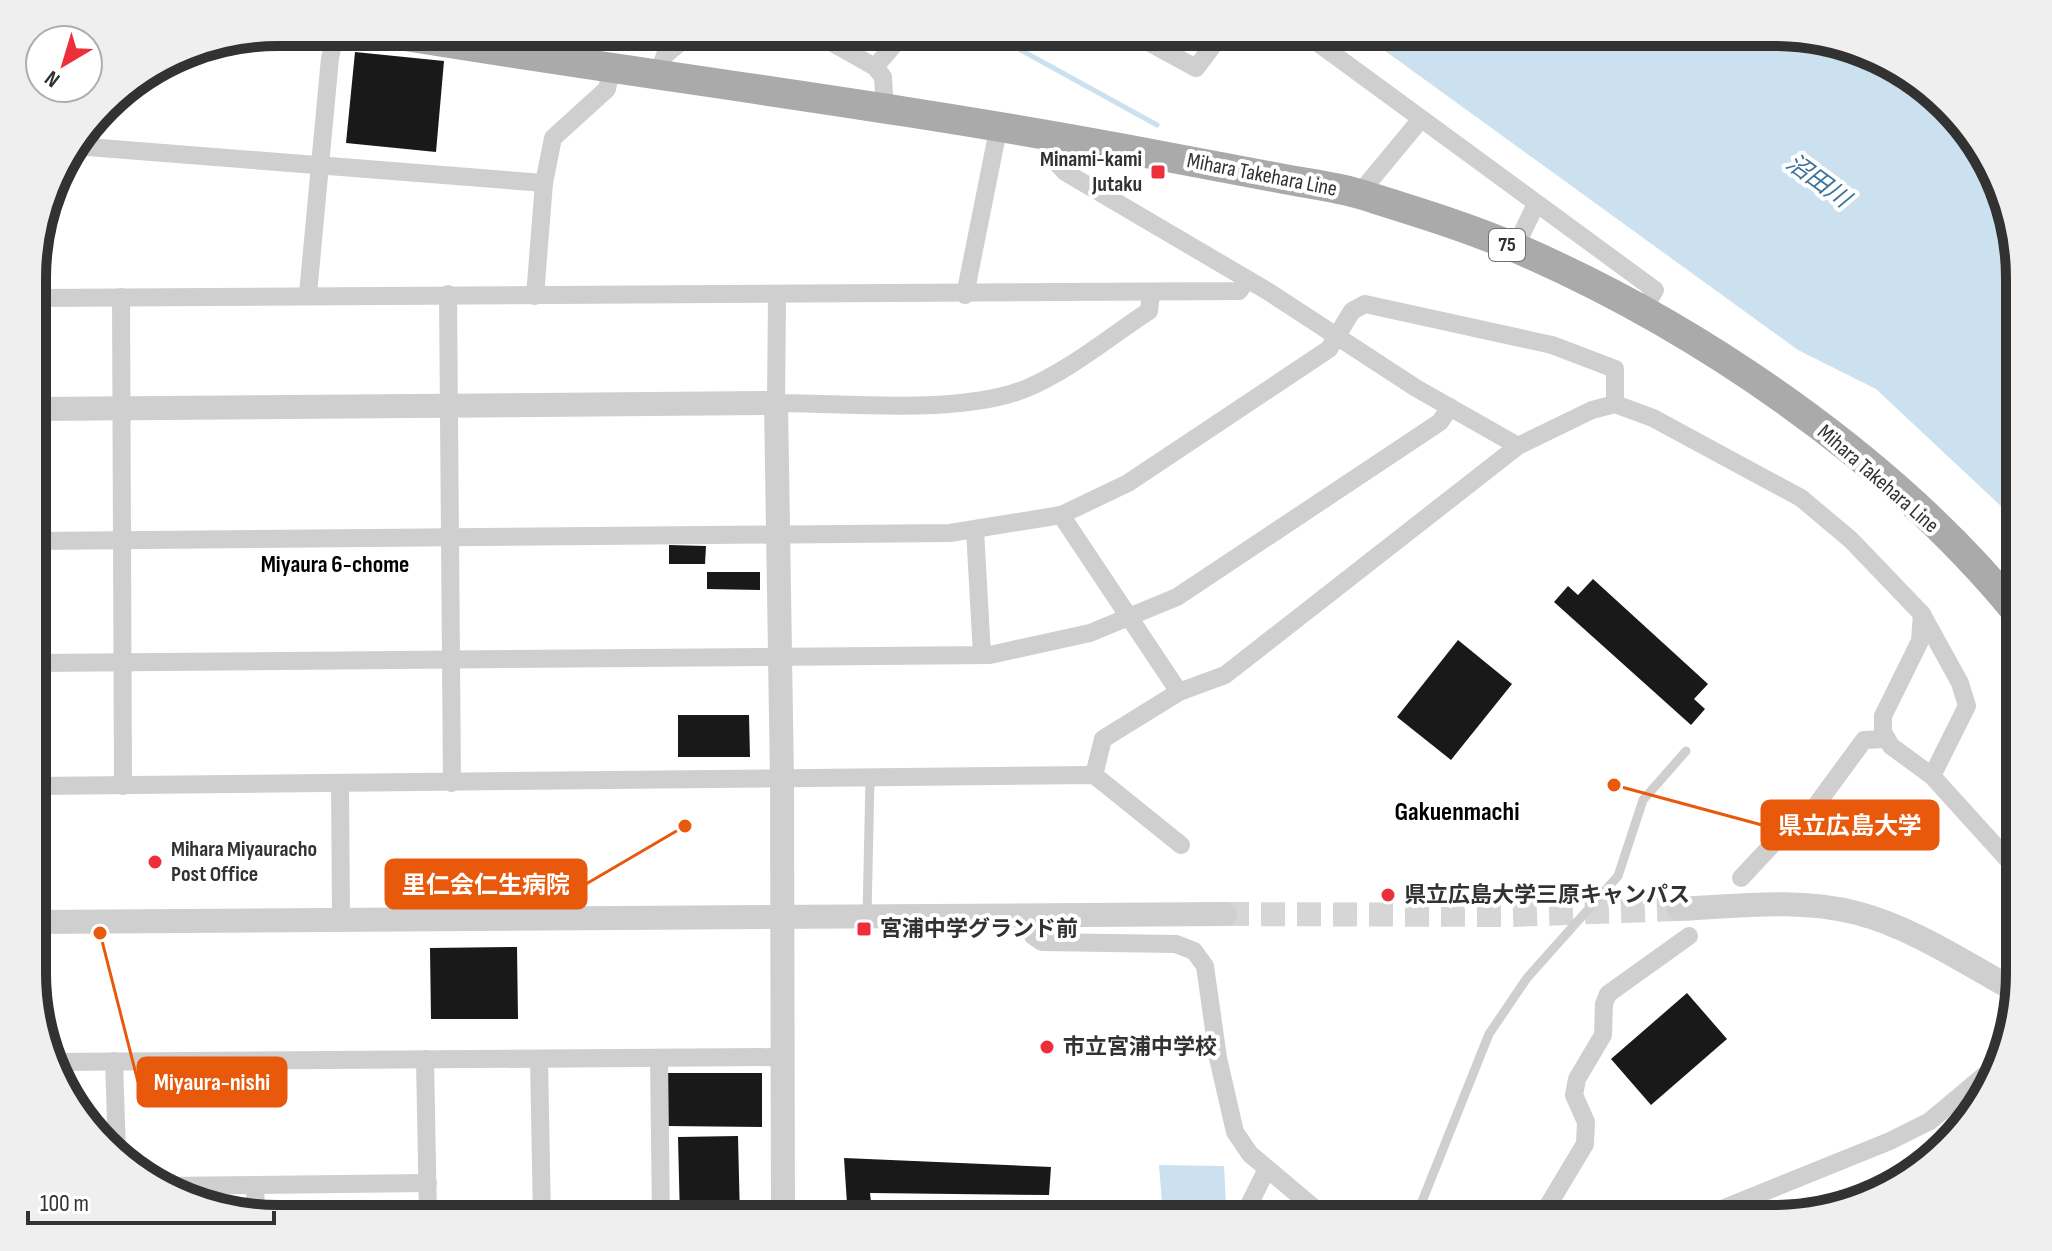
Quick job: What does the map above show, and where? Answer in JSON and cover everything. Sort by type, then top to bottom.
[{"type":"main road","name":"Mihara Takehara Line","points":[[466,46],[657,77],[999,125],[1359,194],[1515,248],[1690,338],[1848,446],[2006,599]]},
{"type":"street","points":[[308,294],[334,46]]},
{"type":"street","points":[[657,77],[665,55],[676,46]]},
{"type":"street","points":[[838,46],[875,67],[883,77],[885,109]]},
{"type":"street","points":[[875,67],[893,46]]},
{"type":"street","points":[[1156,46],[1196,68],[1212,46]]},
{"type":"street","points":[[1322,46],[1655,290],[1642,312]]},
{"type":"street","points":[[535,296],[544,183],[553,138],[607,89],[611,70]]},
{"type":"street","points":[[1359,194],[1421,119]]},
{"type":"street","points":[[965,295],[999,125]]},
{"type":"street","points":[[1056,136],[1054,160],[1065,172],[1518,446]]},
{"type":"street","points":[[87,147],[544,183]]},
{"type":"street","points":[[1515,248],[1536,204]]},
{"type":"street","points":[[46,298],[308,294],[965,295],[1239,291],[1247,280]]},
{"type":"street","points":[[46,409],[949,403],[1023,390],[1051,377],[1149,311],[1151,292]]},
{"type":"street","points":[[448,294],[452,783]]},
{"type":"street","points":[[777,296],[783,1205]]},
{"type":"street","points":[[121,297],[123,786]]},
{"type":"street","points":[[46,541],[975,530],[1061,515],[1128,483],[1329,349],[1352,311],[1365,304],[1552,345],[1615,369],[1615,404]]},
{"type":"street","points":[[1094,775],[1103,739],[1179,692],[1225,675],[1518,446],[1592,410],[1615,404],[1653,418],[1801,498],[1851,540],[1922,614],[1960,683],[1967,706],[1932,776]]},
{"type":"street","points":[[46,663],[982,655],[1041,646],[1130,619],[1177,597],[1440,422],[1450,407]]},
{"type":"street","points":[[1061,515],[1179,692]]},
{"type":"street","points":[[975,530],[982,655]]},
{"type":"street","points":[[1922,614],[1920,641],[1883,716],[1887,739],[1891,746],[1932,776],[2006,858]]},
{"type":"street","points":[[1741,878],[1785,831],[1803,823],[1864,740],[1887,739]]},
{"type":"street","points":[[46,786],[1094,775],[1181,845]]},
{"type":"street","points":[[340,784],[341,919]]},
{"type":"street","points":[[1679,909],[1825,906],[1860,914],[1905,931],[2006,986]]},
{"type":"street","points":[[46,922],[867,916],[1028,918],[1225,914]]},
{"type":"street","points":[[1028,918],[1033,936],[1042,942],[1176,944],[1194,951],[1205,966],[1218,1058],[1235,1132],[1267,1169],[1310,1205]]},
{"type":"street","points":[[1548,1205],[1585,1144],[1586,1122],[1574,1095],[1577,1079],[1603,1035],[1604,1004],[1608,994],[1689,936]]},
{"type":"street","points":[[64,1062],[781,1057]]},
{"type":"street","points":[[659,1058],[661,1205]]},
{"type":"street","points":[[425,1059],[428,1205]]},
{"type":"street","points":[[539,1059],[542,1205]]},
{"type":"street","points":[[114,1061],[117,1139]]},
{"type":"street","points":[[1732,1205],[1890,1141],[1930,1121],[1980,1079]]},
{"type":"street","points":[[1249,1205],[1267,1169]]},
{"type":"street","points":[[186,1186],[428,1183]]},
{"type":"street","points":[[255,1185],[256,1204]]},
{"type":"lane","points":[[1421,1205],[1489,1034],[1527,978],[1618,876],[1643,800],[1686,751]]},
{"type":"lane","points":[[867,916],[870,779]]},
{"type":"water","name":"沼田川","points":[[1378,46],[1804,48],[1863,64],[1915,94],[1938,114],[1975,162],[1988,189],[2002,233],[2006,263],[2006,511],[1876,389],[1798,350]]},
{"type":"water","points":[[1159,1165],[1224,1166],[1226,1204],[1162,1203]]},
{"type":"building","points":[[355,52],[444,61],[436,152],[346,143]]},
{"type":"building","points":[[669,545],[706,546],[705,564],[669,564]]},
{"type":"building","points":[[707,572],[760,572],[760,590],[707,589]]},
{"type":"building","points":[[1593,579],[1708,684],[1694,699],[1705,709],[1691,725],[1554,602],[1568,586],[1578,595]]},
{"type":"building","points":[[1458,640],[1512,684],[1451,760],[1397,717]]},
{"type":"building","points":[[678,715],[749,715],[750,757],[678,757]]},
{"type":"building","points":[[517,947],[518,1019],[431,1019],[430,948]]},
{"type":"building","points":[[1687,993],[1727,1039],[1651,1105],[1611,1059]]},
{"type":"building","points":[[666,1073],[762,1073],[762,1127],[666,1126]]},
{"type":"building","points":[[738,1136],[740,1205],[680,1205],[678,1137]]},
{"type":"building","points":[[844,1158],[1051,1167],[1049,1195],[870,1193],[871,1205],[847,1205]]},
{"type":"waterway","points":[[1013,46],[1157,125]]},
{"type":"tunnel","points":[[1225,914],[1511,915],[1679,909]]},
{"type":"place","name":"Minami-kami Jutaku","points":[[1158,172]]},
{"type":"place","name":"県立広島大学","points":[[1614,785]]},
{"type":"place","name":"里仁会仁生病院","points":[[685,826]]},
{"type":"place","name":"Mihara Miyauracho Post Office","points":[[155,862]]},
{"type":"place","name":"県立広島大学三原キャンパス","points":[[1388,895]]},
{"type":"place","name":"宮浦中学グランド前","points":[[864,929]]},
{"type":"place","name":"Miyaura-nishi","points":[[100,933]]},
{"type":"place","name":"市立宮浦中学校","points":[[1047,1047]]},
{"type":"district","name":"Miyaura 6-chome","points":[[335,564]]},
{"type":"district","name":"Gakuenmachi","points":[[1457,812]]}]
